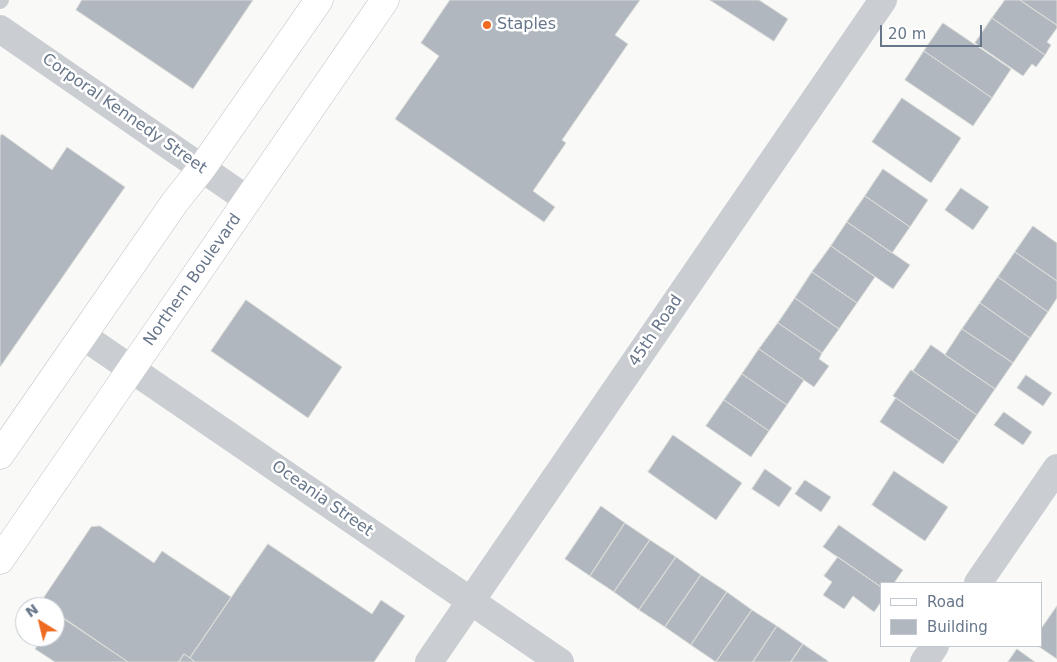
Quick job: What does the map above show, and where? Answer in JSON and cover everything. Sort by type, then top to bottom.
[{"type":"main road","points":[[0,454],[319,0]]},
{"type":"main road","name":"Northern Boulevard","points":[[5,542],[132,369],[385,0]]},
{"type":"street","name":"45th Road","points":[[429,662],[883,0]]},
{"type":"street","name":"Corporal Kennedy Street","points":[[0,29],[248,200]]},
{"type":"street","name":"Oceania Street","points":[[83,336],[560,662]]},
{"type":"street","points":[[979,582],[1057,468]]},
{"type":"street","points":[[924,662],[934,647]]},
{"type":"building","points":[[82,0],[253,0],[193,89],[76,10]]},
{"type":"building","points":[[450,0],[640,0],[615,35],[628,44],[562,140],[566,143],[533,191],[555,207],[544,222],[395,119],[439,56],[421,43]]},
{"type":"building","points":[[710,0],[759,0],[788,19],[774,41]]},
{"type":"building","points":[[1005,0],[1020,0],[1057,25],[1057,28],[1047,42],[1051,45],[1045,55],[992,18]]},
{"type":"building","points":[[1020,0],[1057,0],[1057,25]]},
{"type":"building","points":[[992,18],[1045,55],[1036,67],[1032,64],[1023,76],[975,43]]},
{"type":"building","points":[[943,23],[1011,69],[992,98],[924,51]]},
{"type":"building","points":[[924,51],[992,98],[973,126],[905,80]]},
{"type":"building","points":[[902,98],[961,138],[931,183],[872,142]]},
{"type":"building","points":[[2,134],[52,170],[67,147],[125,187],[0,367],[0,137]]},
{"type":"building","points":[[883,169],[928,200],[910,227],[865,196]]},
{"type":"building","points":[[961,188],[989,207],[973,230],[945,210]]},
{"type":"building","points":[[865,196],[910,227],[892,253],[847,222]]},
{"type":"building","points":[[847,222],[910,265],[893,289],[831,246]]},
{"type":"building","points":[[1033,226],[1057,243],[1057,281],[1015,252]]},
{"type":"building","points":[[831,246],[875,277],[857,303],[812,272]]},
{"type":"building","points":[[1015,252],[1057,281],[1057,298],[1048,312],[998,277]]},
{"type":"building","points":[[812,272],[857,303],[839,329],[795,298]]},
{"type":"building","points":[[998,277],[1048,312],[1030,338],[980,303]]},
{"type":"building","points":[[795,298],[839,329],[822,353],[778,323]]},
{"type":"building","points":[[246,300],[342,367],[308,418],[211,351]]},
{"type":"building","points":[[980,303],[1030,338],[1013,363],[962,329]]},
{"type":"building","points":[[778,323],[822,353],[819,359],[829,366],[814,387],[759,349]]},
{"type":"building","points":[[962,329],[1013,363],[995,389],[945,355]]},
{"type":"building","points":[[931,345],[995,389],[977,415],[913,371]]},
{"type":"building","points":[[759,349],[804,380],[787,405],[742,374]]},
{"type":"building","points":[[911,370],[977,415],[959,441],[893,396]]},
{"type":"building","points":[[742,374],[787,405],[769,431],[724,400]]},
{"type":"building","points":[[1026,375],[1052,393],[1043,406],[1017,388]]},
{"type":"building","points":[[896,398],[959,441],[943,464],[880,422]]},
{"type":"building","points":[[724,400],[769,431],[751,457],[706,426]]},
{"type":"building","points":[[1004,412],[1032,432],[1023,445],[994,425]]},
{"type":"building","points":[[673,435],[742,483],[716,520],[648,472]]},
{"type":"building","points":[[765,469],[792,488],[779,507],[752,489]]},
{"type":"building","points":[[894,471],[948,507],[925,541],[872,505]]},
{"type":"building","points":[[805,480],[831,497],[821,512],[795,494]]},
{"type":"building","points":[[601,506],[625,523],[590,576],[565,559]]},
{"type":"building","points":[[625,523],[650,540],[614,592],[590,576]]},
{"type":"building","points":[[839,525],[903,570],[895,582],[880,582],[880,586],[823,547]]},
{"type":"building","points":[[100,526],[154,563],[162,551],[231,597],[190,658],[184,654],[179,662],[128,662],[65,619],[65,597],[44,597],[91,527]]},
{"type":"building","points":[[650,540],[676,557],[639,610],[614,592]]},
{"type":"building","points":[[268,544],[372,614],[381,600],[405,616],[374,662],[195,662],[190,658]]},
{"type":"building","points":[[676,557],[701,575],[665,627],[639,610]]},
{"type":"building","points":[[838,557],[880,586],[880,603],[874,612],[853,596],[844,609],[823,595],[832,582],[824,576]]},
{"type":"building","points":[[701,575],[727,592],[691,645],[665,627]]},
{"type":"building","points":[[727,592],[752,610],[716,662],[691,645]]},
{"type":"building","points":[[1057,606],[1057,659],[1039,647],[1042,647],[1042,628]]},
{"type":"building","points":[[752,610],[777,626],[753,662],[716,662]]},
{"type":"building","points":[[65,620],[128,662],[55,662],[35,649],[36,647],[65,647]]},
{"type":"building","points":[[777,626],[803,644],[791,662],[753,662]]},
{"type":"building","points":[[803,644],[828,661],[828,662],[791,662]]},
{"type":"building","points":[[1017,649],[1035,662],[1008,662]]},
{"type":"building","points":[[184,654],[190,658],[195,662],[179,662]]},
{"type":"place","name":"Staples","points":[[487,25]]}]
